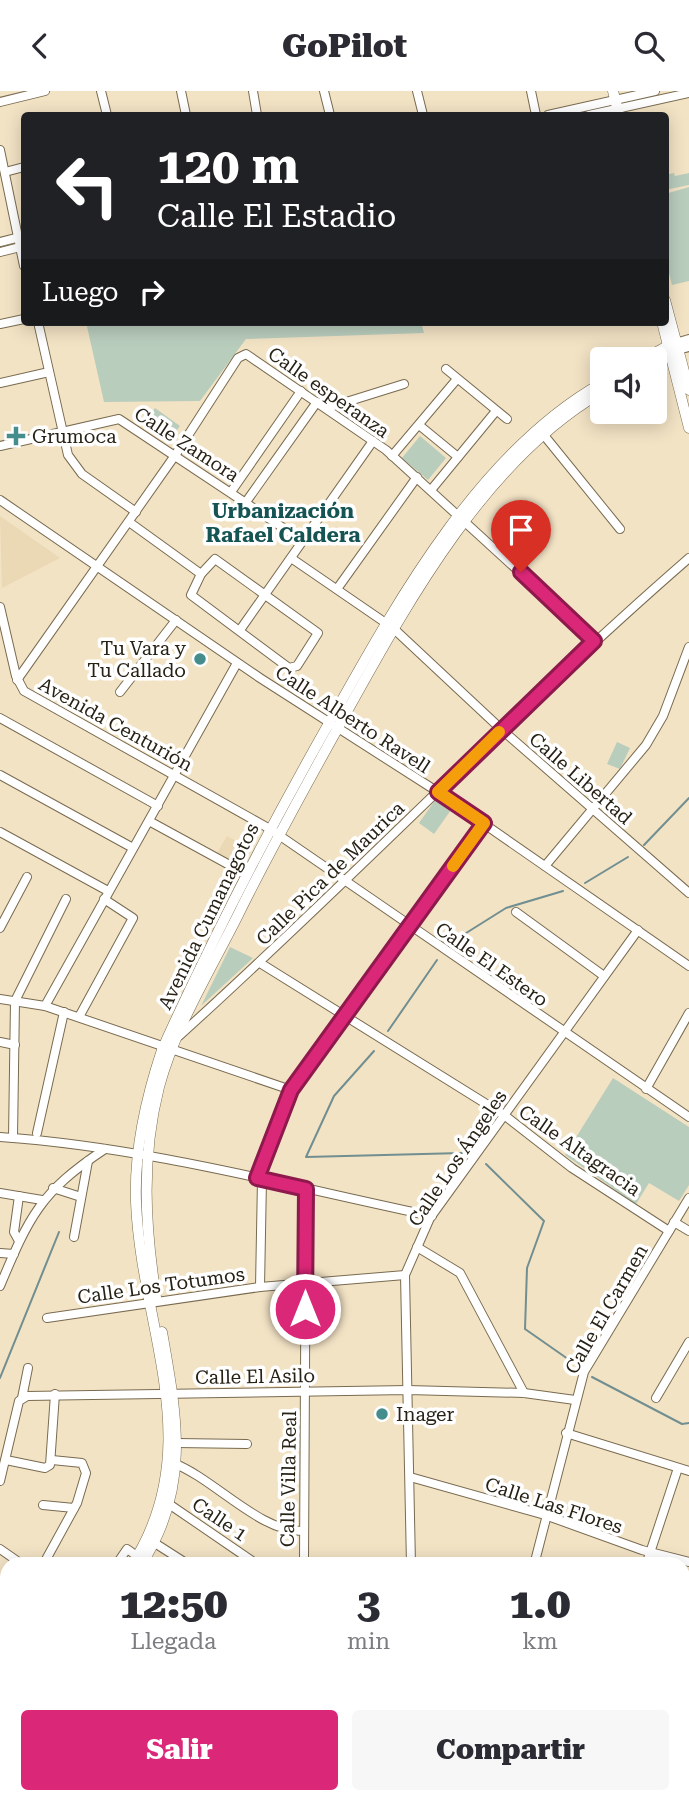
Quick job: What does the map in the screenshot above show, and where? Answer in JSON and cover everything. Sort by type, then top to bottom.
[{"type":"street","points":[[0,102],[45,91]]},
{"type":"street","points":[[102,91],[106,112]]},
{"type":"street","points":[[181,91],[185,112]]},
{"type":"street","points":[[253,91],[255,112]]},
{"type":"street","points":[[324,91],[329,112]]},
{"type":"street","points":[[417,91],[422,112]]},
{"type":"street","points":[[531,91],[535,112]]},
{"type":"street","points":[[596,112],[655,91]]},
{"type":"street","points":[[566,112],[688,92]]},
{"type":"street","points":[[0,151],[21,237]]},
{"type":"street","points":[[5,172],[21,168]]},
{"type":"street","points":[[0,242],[21,241]]},
{"type":"street","points":[[0,252],[21,242]]},
{"type":"street","points":[[0,324],[21,320]]},
{"type":"street","points":[[669,324],[689,428]]},
{"type":"street","points":[[39,326],[68,455],[82,474],[136,512]]},
{"type":"street","points":[[664,326],[689,390]]},
{"type":"street","points":[[667,352],[689,339]]},
{"type":"street","points":[[667,350],[689,347]]},
{"type":"street","name":"Calle esperanza","points":[[17,680],[95,566],[136,512],[242,355],[246,355],[327,408],[392,456],[594,641]]},
{"type":"street","points":[[446,369],[507,419]]},
{"type":"street","points":[[0,383],[49,372]]},
{"type":"street","points":[[392,456],[457,379]]},
{"type":"street","points":[[327,408],[404,384]]},
{"type":"street","name":"Avenida Cumanagotos","points":[[167,1047],[176,1038],[274,832],[390,625],[515,449],[539,426],[590,390]]},
{"type":"street","points":[[231,492],[301,391]]},
{"type":"street","name":"Avenida Cumanagotos","points":[[463,519],[543,434],[590,401]]},
{"type":"street","points":[[246,502],[317,402]]},
{"type":"street","points":[[431,490],[496,411]]},
{"type":"street","name":"Calle Zamora","points":[[0,446],[119,419],[176,454],[303,541]]},
{"type":"street","points":[[419,425],[458,457]]},
{"type":"street","points":[[543,434],[620,529]]},
{"type":"street","points":[[240,630],[373,441]]},
{"type":"street","points":[[337,589],[416,477]]},
{"type":"street","name":"Calle Alberto Ravell","points":[[0,500],[237,663],[484,823],[689,966]]},
{"type":"street","points":[[129,522],[201,574]]},
{"type":"street","name":"Calle Libertad","points":[[291,558],[390,625],[501,729],[689,893]]},
{"type":"street","name":"Calle Pica de Maurica","points":[[176,1038],[260,963],[594,641],[689,558]]},
{"type":"street","points":[[215,559],[265,594],[318,633],[298,666],[289,668],[191,595],[201,574],[215,559]]},
{"type":"street","name":"Avenida Centurión","points":[[0,607],[4,645],[24,691],[274,832]]},
{"type":"street","points":[[120,692],[176,620]]},
{"type":"street","points":[[545,866],[646,745],[663,716],[689,647]]},
{"type":"street","points":[[45,1006],[237,663]]},
{"type":"street","points":[[0,718],[158,806]]},
{"type":"street","points":[[0,775],[133,848]]},
{"type":"street","points":[[149,821],[246,874]]},
{"type":"street","points":[[260,1287],[259,1178],[291,1090],[343,1014],[484,823]]},
{"type":"street","points":[[0,831],[106,895],[133,918],[79,1017]]},
{"type":"street","name":"Avenida Cumanagotos","points":[[140,1557],[151,1540],[167,1502],[177,1443],[154,1302],[143,1156],[167,1047],[246,874],[274,832]]},
{"type":"street","name":"Calle El Estero","points":[[274,832],[689,1118]]},
{"type":"street","points":[[0,928],[27,877]]},
{"type":"street","points":[[13,1138],[15,1001],[66,899]]},
{"type":"street","points":[[516,912],[604,976]]},
{"type":"street","name":"Calle Los Ángeles","points":[[411,1557],[405,1275],[432,1216],[638,930]]},
{"type":"street","name":"Calle Altagracia","points":[[260,963],[504,1115],[572,1167],[668,1231]]},
{"type":"street","points":[[0,999],[45,1006],[291,1090]]},
{"type":"street","points":[[37,1133],[64,1012]]},
{"type":"street","points":[[646,1089],[689,1013]]},
{"type":"street","points":[[0,1042],[15,1045]]},
{"type":"street","points":[[0,1137],[105,1149],[259,1178],[432,1216]]},
{"type":"street","points":[[0,1286],[19,1241],[42,1200],[53,1188],[105,1149]]},
{"type":"street","points":[[74,1237],[88,1161]]},
{"type":"street","points":[[53,1188],[81,1197]]},
{"type":"street","name":"Calle Villa Real","points":[[304,1557],[306,1189]]},
{"type":"street","points":[[0,1193],[42,1200]]},
{"type":"street","points":[[19,1196],[14,1232],[19,1241]]},
{"type":"street","name":"Calle El Carmen","points":[[536,1557],[584,1372],[689,1198]]},
{"type":"street","points":[[674,1222],[689,1231]]},
{"type":"street","points":[[417,1247],[460,1273],[524,1393]]},
{"type":"street","points":[[0,1253],[13,1254]]},
{"type":"street","name":"Calle Los Totumos","points":[[47,1318],[260,1287],[405,1275]]},
{"type":"street","points":[[656,1398],[689,1343]]},
{"type":"street","points":[[0,1481],[28,1368]]},
{"type":"street","name":"Calle El Asilo","points":[[22,1398],[55,1394],[408,1390],[524,1393],[575,1400]]},
{"type":"street","name":"Avenida Cumanagotos","points":[[169,1392],[173,1463]]},
{"type":"street","points":[[6,1460],[45,1468],[52,1460],[55,1394]]},
{"type":"street","points":[[566,1433],[689,1471]]},
{"type":"street","points":[[177,1443],[247,1444]]},
{"type":"street","points":[[47,1557],[81,1494],[86,1469],[82,1463],[52,1460]]},
{"type":"street","points":[[173,1463],[279,1529],[304,1531]]},
{"type":"street","points":[[648,1557],[678,1468]]},
{"type":"street","name":"Calle Las Flores","points":[[410,1478],[545,1515],[671,1557]]},
{"type":"street","name":"Calle 1","points":[[167,1502],[246,1557]]},
{"type":"street","points":[[43,1505],[74,1509]]},
{"type":"street","points":[[151,1540],[176,1557]]},
{"type":"street","points":[[122,1557],[127,1549],[133,1557]]},
{"type":"shaded area","points":[[0,516],[60,558],[2,588]]},
{"type":"shaded area","points":[[227,836],[251,849],[241,866],[217,853]]},
{"type":"green space","points":[[674,173],[675,176],[689,173],[689,185],[669,189],[669,174]]},
{"type":"green space","points":[[689,187],[689,281],[672,285],[669,273],[669,193]]},
{"type":"green space","points":[[87,326],[422,326],[424,333],[246,339],[200,401],[104,402]]},
{"type":"green space","points":[[155,408],[180,426],[168,442],[144,424]]},
{"type":"green space","points":[[420,436],[446,458],[428,480],[402,458]]},
{"type":"green space","points":[[617,742],[630,748],[620,769],[607,764]]},
{"type":"green space","points":[[436,799],[451,810],[434,834],[419,823]]},
{"type":"green space","points":[[230,947],[253,958],[201,1006]]},
{"type":"green space","points":[[613,1078],[689,1127],[689,1185],[679,1201],[649,1183],[636,1204],[565,1155]]},
{"type":"waterway","points":[[644,845],[689,798]]},
{"type":"waterway","points":[[585,883],[628,857]]},
{"type":"waterway","points":[[447,945],[506,908],[563,891]]},
{"type":"waterway","points":[[388,1031],[437,960]]},
{"type":"waterway","points":[[374,1051],[334,1096],[306,1157],[462,1153]]},
{"type":"waterway","points":[[486,1164],[544,1221],[527,1268],[525,1329],[578,1366]]},
{"type":"waterway","points":[[0,1378],[59,1232]]},
{"type":"waterway","points":[[592,1377],[682,1424],[689,1423]]},
{"type":"slow traffic","points":[[453,866],[484,823],[438,792],[499,732]]},
{"type":"place","name":"Grumoca","points":[[16,436]]},
{"type":"place","name":"Tu Vara y Tu Callado","points":[[200,659]]},
{"type":"place","name":"Inager","points":[[382,1414]]},
{"type":"district","name":"Urbanización Rafael Caldera","points":[[283,523]]},
{"type":"route","points":[[305,1309],[306,1189],[257,1178],[291,1090],[343,1014],[484,823],[438,792],[594,641],[521,572]]}]
